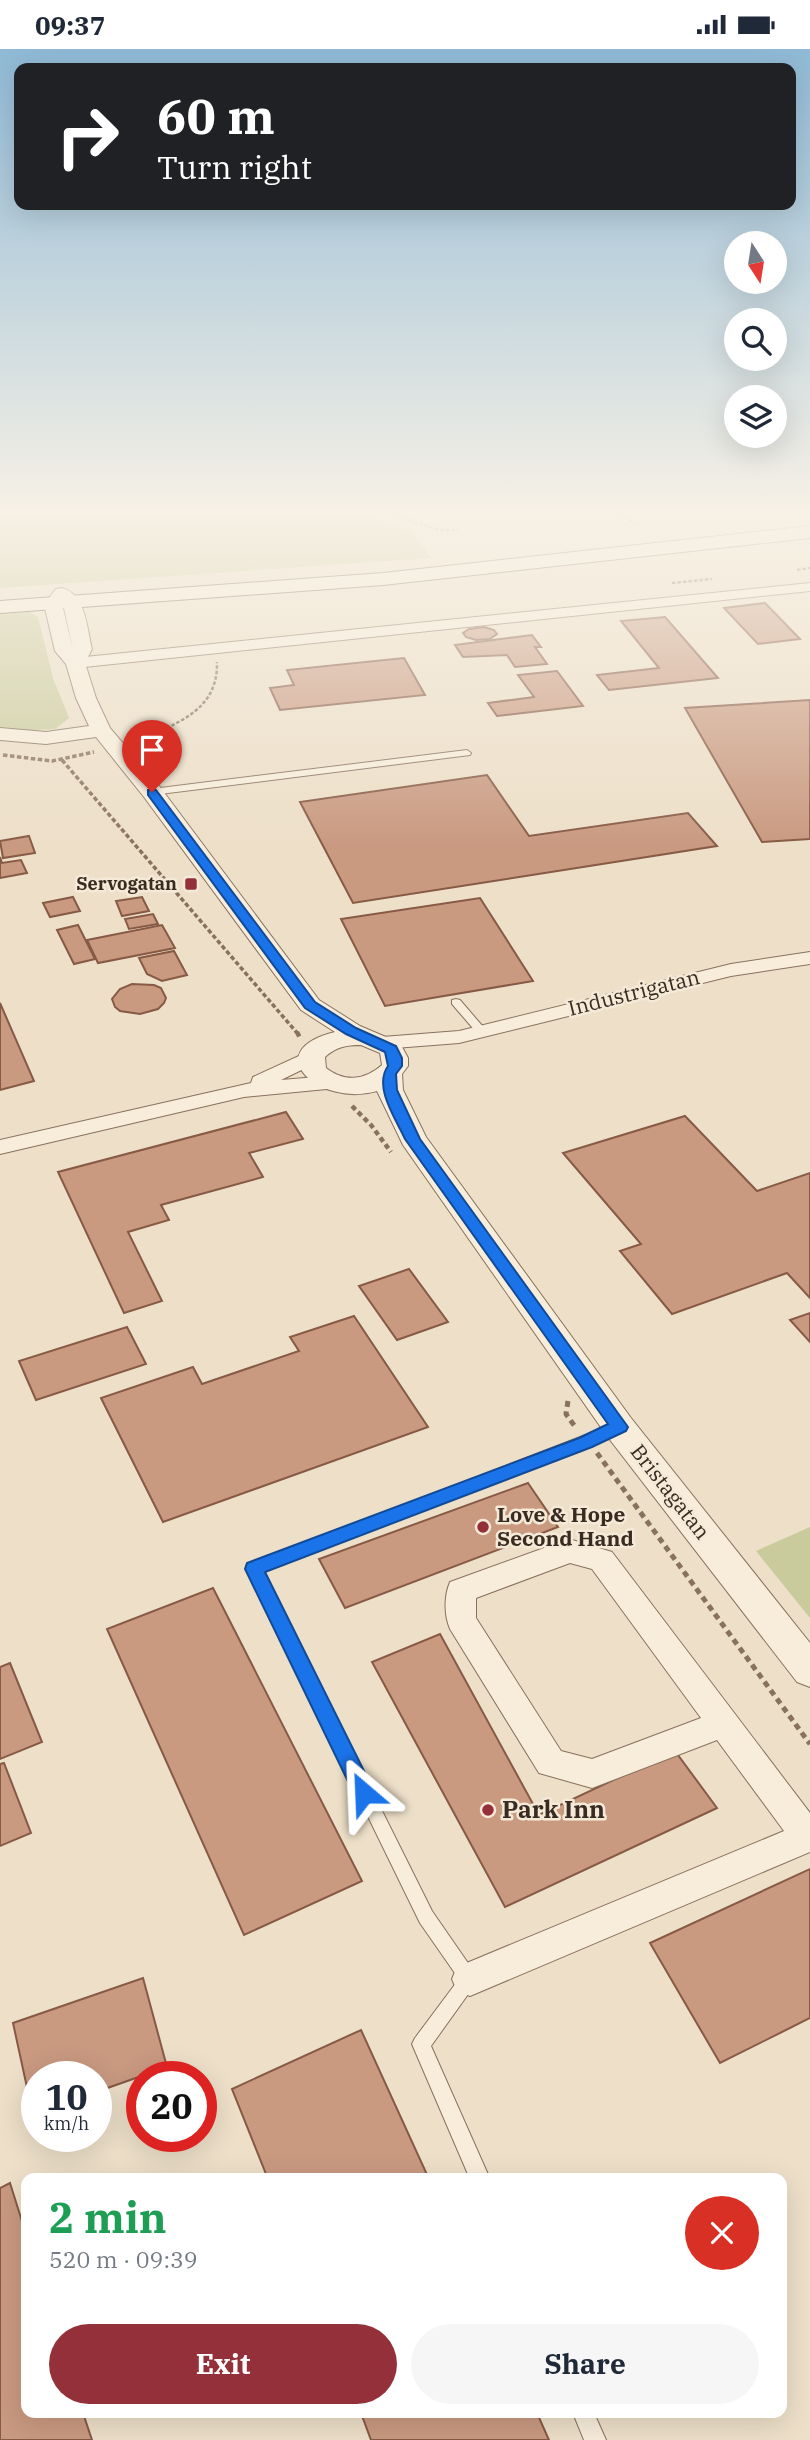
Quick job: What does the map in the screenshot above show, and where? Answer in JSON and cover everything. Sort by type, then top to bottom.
[{"type":"street","name":"Bristagatan","points":[[65,625],[64,650],[75,663],[86,698],[101,730],[152,792],[310,1005],[351,1031],[391,1049],[395,1058],[390,1090],[404,1149]]},
{"type":"street","name":"Bristagatan","points":[[73,625],[83,649],[75,663]]},
{"type":"street","points":[[75,663],[447,625]]},
{"type":"street","points":[[0,734],[46,738],[101,730]]},
{"type":"street","name":"Industrigatan","points":[[392,1070],[459,1037],[481,1031],[731,970],[810,958]]},
{"type":"street","name":"Bristagatan","points":[[310,1005],[313,1071],[339,1090],[362,1098],[810,1671]]},
{"type":"street","name":"Industrigatan","points":[[375,1041],[459,1037]]},
{"type":"street","points":[[0,1147],[244,1090],[296,1067],[311,1049],[341,1038],[375,1041]]},
{"type":"street","points":[[244,1090],[339,1090],[367,1086],[392,1070]]},
{"type":"street","points":[[470,1979],[809,1836],[602,1560],[569,1551],[461,1591],[461,1620],[550,1763],[592,1774],[724,1723]]},
{"type":"lane","points":[[152,792],[467,753]]},
{"type":"lane","points":[[456,1002],[481,1031]]},
{"type":"lane","points":[[477,2173],[421,2044],[470,1979],[426,1917],[254,1569],[585,1443],[619,1427]]},
{"type":"lane","points":[[585,2418],[595,2440]]},
{"type":"path","points":[[0,754],[40,760],[62,760],[311,1049]]},
{"type":"path","points":[[339,1090],[371,1125],[404,1149]]},
{"type":"path","points":[[568,1397],[566,1414],[585,1443],[608,1465],[810,1744]]},
{"type":"green space","points":[[0,625],[40,625],[53,678],[69,718],[55,729],[18,731],[0,728]]},
{"type":"green space","points":[[810,1527],[810,1618],[756,1551]]},
{"type":"building","points":[[624,625],[672,625],[718,678],[609,690],[597,675],[659,668]]},
{"type":"building","points":[[740,625],[786,625],[800,639],[758,644]]},
{"type":"building","points":[[484,627],[497,634],[490,639],[476,640],[463,633],[469,629]]},
{"type":"building","points":[[532,635],[541,647],[535,647],[547,664],[515,667],[507,655],[463,657],[455,645]]},
{"type":"building","points":[[404,658],[425,695],[280,710],[270,688],[294,685],[287,670]]},
{"type":"building","points":[[557,671],[583,706],[497,716],[488,703],[534,697],[518,675]]},
{"type":"building","points":[[810,700],[810,839],[762,842],[685,708]]},
{"type":"building","points":[[487,775],[529,836],[688,813],[717,846],[353,903],[300,802]]},
{"type":"building","points":[[29,836],[35,853],[3,858],[0,841]]},
{"type":"building","points":[[0,857],[2,863],[21,860],[27,873],[0,878]]},
{"type":"building","points":[[73,897],[80,911],[50,917],[43,903]]},
{"type":"building","points":[[142,897],[149,911],[122,916],[116,901]]},
{"type":"building","points":[[480,898],[533,981],[385,1006],[341,919]]},
{"type":"building","points":[[153,914],[158,924],[129,929],[125,919]]},
{"type":"building","points":[[78,925],[95,959],[74,964],[57,930]]},
{"type":"building","points":[[162,925],[175,948],[98,963],[87,940]]},
{"type":"building","points":[[174,951],[187,975],[162,981],[147,974],[139,958]]},
{"type":"building","points":[[132,984],[161,988],[166,998],[164,1003],[158,1009],[140,1014],[120,1011],[112,999],[120,989]]},
{"type":"building","points":[[0,1003],[34,1081],[0,1090]]},
{"type":"building","points":[[286,1112],[303,1139],[249,1153],[263,1177],[161,1205],[169,1220],[128,1232],[162,1301],[124,1313],[58,1172]]},
{"type":"building","points":[[685,1116],[757,1191],[810,1173],[810,1298],[787,1273],[672,1314],[620,1251],[641,1244],[563,1153]]},
{"type":"building","points":[[409,1269],[448,1322],[397,1340],[359,1286]]},
{"type":"building","points":[[810,1313],[810,1342],[790,1320]]},
{"type":"building","points":[[354,1316],[428,1427],[163,1522],[101,1398],[193,1367],[202,1384],[299,1351],[290,1337]]},
{"type":"building","points":[[127,1327],[146,1364],[36,1400],[19,1361]]},
{"type":"building","points":[[528,1483],[558,1527],[345,1608],[319,1559]]},
{"type":"building","points":[[213,1588],[362,1881],[244,1935],[107,1629]]},
{"type":"building","points":[[440,1634],[539,1815],[675,1751],[717,1808],[505,1907],[372,1662]]},
{"type":"building","points":[[10,1663],[42,1742],[0,1759],[0,1667]]},
{"type":"building","points":[[4,1763],[31,1833],[0,1846],[0,1764]]},
{"type":"building","points":[[810,1869],[810,2018],[720,2063],[650,1943]]},
{"type":"building","points":[[143,1978],[165,2061],[126,2061],[126,2081],[112,2086],[112,2061],[21,2061],[13,2023]]},
{"type":"building","points":[[361,2030],[426,2173],[266,2173],[232,2089]]},
{"type":"building","points":[[10,2183],[21,2218],[21,2418],[85,2418],[92,2440],[0,2440],[0,2188]]},
{"type":"building","points":[[363,2418],[539,2418],[549,2440],[371,2440]]},
{"type":"place","name":"Servogatan","points":[[191,884]]},
{"type":"place","name":"Love & Hope Second Hand","points":[[483,1527]]},
{"type":"place","name":"Park Inn","points":[[488,1810]]},
{"type":"route","points":[[152,792],[310,1005],[351,1031],[391,1049],[395,1066],[389,1074],[390,1090],[413,1139],[619,1427],[585,1443],[254,1569],[364,1793]]}]
